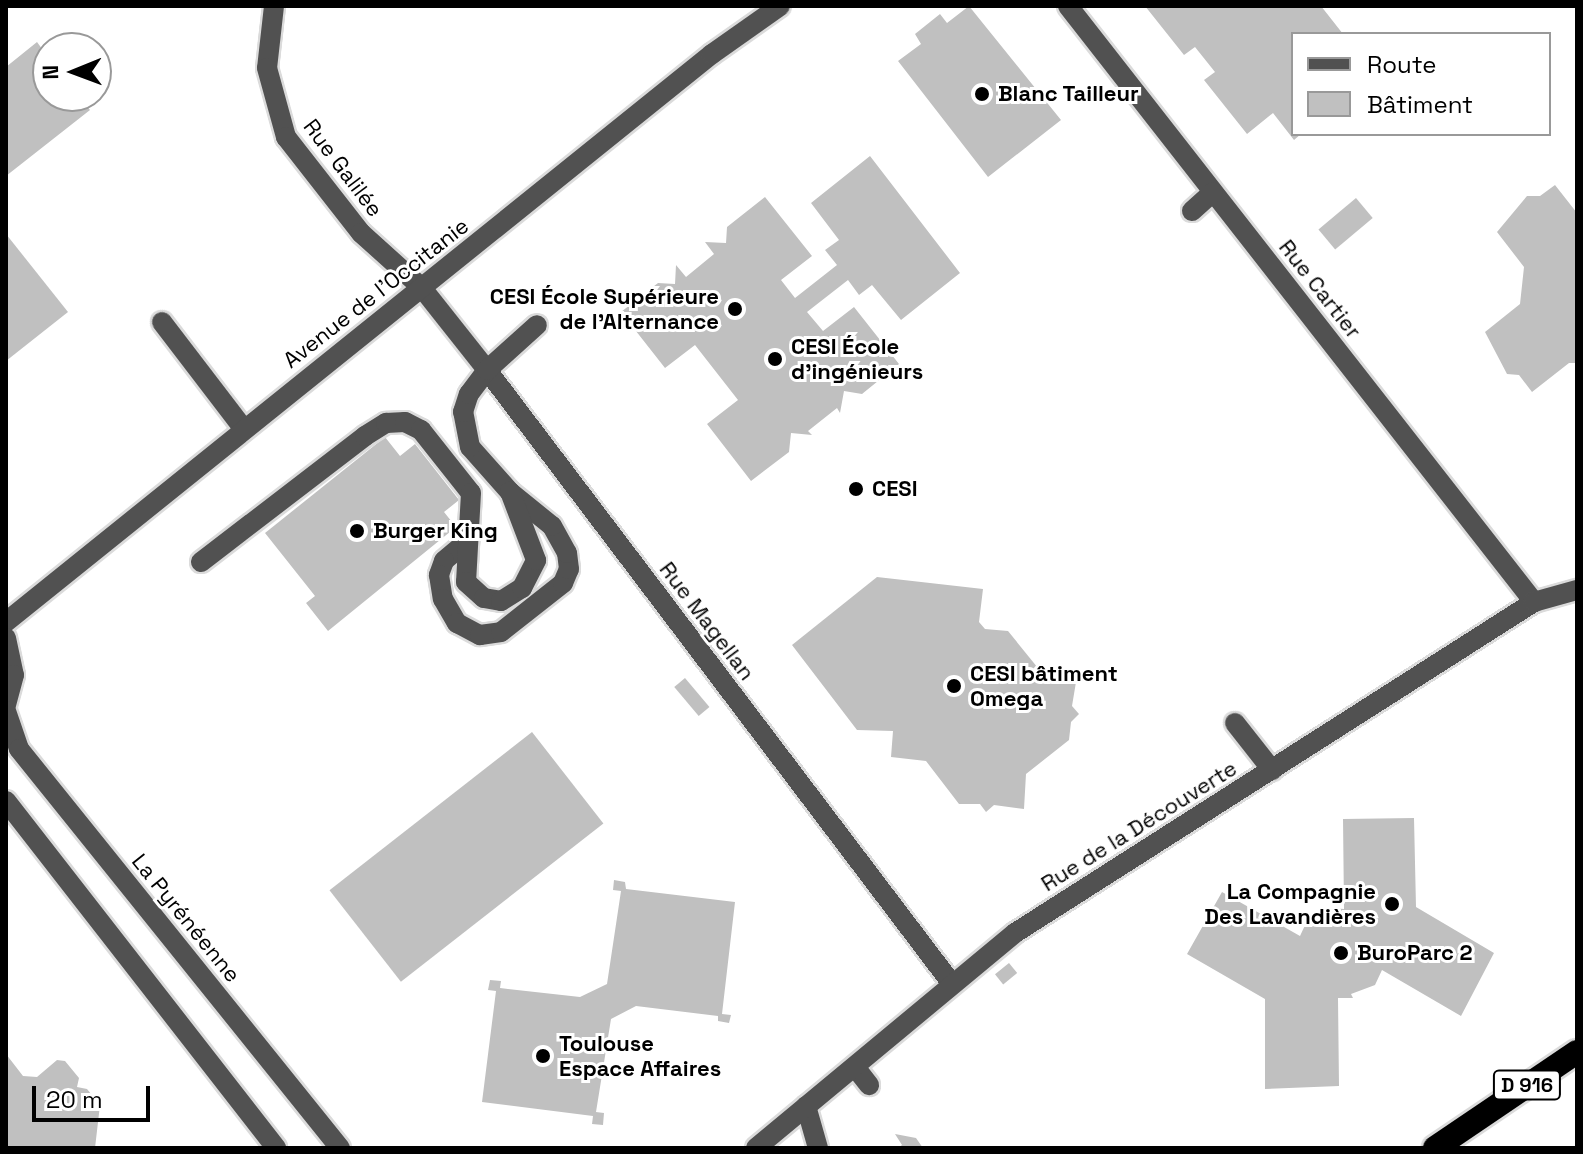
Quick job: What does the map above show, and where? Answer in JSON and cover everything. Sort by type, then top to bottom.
[{"type":"highway","name":"D 916","points":[[1435,1148],[1577,1052]]},
{"type":"street","name":"Rue Galilée","points":[[274,6],[267,68],[286,137],[361,233],[422,288]]},
{"type":"street","name":"Avenue de l'Occitanie","points":[[6,622],[243,428],[712,54],[780,6]]},
{"type":"street","name":"Rue Cartier","points":[[1068,6],[1534,602]]},
{"type":"street","points":[[1192,211],[1213,192]]},
{"type":"street","name":"Rue Magellan","points":[[422,288],[952,984]]},
{"type":"street","points":[[162,322],[243,428]]},
{"type":"street","points":[[464,544],[444,561],[439,575],[443,599],[457,623],[480,635],[501,632],[563,583],[567,553],[552,526],[510,492],[470,447],[463,412],[469,394],[487,370],[537,325]]},
{"type":"street","points":[[201,562],[386,423],[405,422],[421,430],[471,493],[464,544],[466,582],[484,598],[501,601],[522,588],[536,560],[532,539],[510,492]]},
{"type":"street","name":"Rue de la Découverte","points":[[756,1148],[1015,933],[1534,602],[1577,590]]},
{"type":"street","name":"La Pyrénéenne","points":[[6,638],[14,675],[6,708],[19,749],[340,1148]]},
{"type":"street","points":[[1235,723],[1272,770]]},
{"type":"street","points":[[6,801],[276,1148]]},
{"type":"street","points":[[855,1067],[869,1085]]},
{"type":"street","points":[[806,1106],[818,1148]]},
{"type":"building","name":"Blanc Tailleur","points":[[969,6],[1061,120],[988,177],[898,61],[921,44],[915,34],[940,14],[947,23]]},
{"type":"building","points":[[1145,6],[1321,6],[1341,32],[1291,32],[1291,136],[1299,136],[1294,140],[1273,113],[1247,134],[1204,80],[1215,72],[1195,47],[1184,55]]},
{"type":"building","points":[[32,46],[32,112],[87,112],[6,176],[6,67]]},
{"type":"building","points":[[870,156],[960,273],[901,320],[872,285],[859,295],[848,280],[807,312],[823,331],[854,307],[899,364],[862,394],[844,391],[840,413],[837,408],[808,431],[812,435],[791,433],[789,452],[751,481],[707,424],[738,400],[695,345],[665,368],[621,312],[658,283],[675,284],[676,265],[686,277],[714,254],[705,242],[726,243],[727,227],[765,197],[812,256],[781,280],[795,298],[837,265],[825,250],[839,240],[811,203]]},
{"type":"building","points":[[1555,185],[1577,213],[1577,363],[1569,363],[1532,392],[1519,375],[1507,374],[1485,332],[1520,304],[1524,267],[1497,232],[1527,196],[1540,196]]},
{"type":"building","points":[[1356,198],[1373,218],[1335,249],[1318,229]]},
{"type":"building","points":[[6,234],[68,312],[6,361]]},
{"type":"building","points":[[385,437],[400,456],[415,444],[459,500],[444,512],[456,527],[328,631],[306,603],[315,596],[265,533]]},
{"type":"building","points":[[877,577],[983,589],[979,622],[985,629],[1008,631],[1042,673],[1077,676],[1072,706],[1079,714],[1071,722],[1069,740],[1026,774],[1024,809],[994,805],[986,812],[980,804],[959,804],[926,761],[891,757],[893,731],[857,730],[792,645]]},
{"type":"building","points":[[685,678],[709,707],[699,716],[674,687]]},
{"type":"building","points":[[532,732],[603,823],[401,982],[329,890]]},
{"type":"building","name":"BuroParc 2","points":[[1414,818],[1416,907],[1494,953],[1461,1016],[1382,970],[1375,985],[1351,994],[1353,998],[1338,998],[1339,1086],[1265,1089],[1265,999],[1187,954],[1222,892],[1300,936],[1307,921],[1311,927],[1333,913],[1330,908],[1344,909],[1343,819]]},
{"type":"building","points":[[614,880],[625,882],[626,889],[735,902],[722,1014],[731,1015],[729,1023],[718,1021],[718,1016],[636,1006],[611,1019],[596,1112],[604,1113],[603,1125],[592,1124],[593,1116],[482,1102],[496,991],[488,990],[490,980],[501,981],[500,988],[580,997],[607,984],[621,891],[613,890]]},
{"type":"building","points":[[1009,963],[1017,973],[1003,984],[995,974]]},
{"type":"building","points":[[6,1054],[23,1076],[37,1077],[57,1060],[65,1061],[79,1078],[77,1087],[87,1089],[100,1105],[95,1148],[6,1148]]},
{"type":"building","points":[[895,1134],[916,1138],[923,1148],[898,1148],[902,1145]]},
{"type":"place","name":"Blanc Tailleur","points":[[982,94]]},
{"type":"place","name":"CESI École Supérieure de l’Alternance","points":[[735,309]]},
{"type":"place","name":"CESI École d'ingénieurs","points":[[775,359]]},
{"type":"place","name":"CESI","points":[[856,489]]},
{"type":"place","name":"Burger King","points":[[357,531]]},
{"type":"place","name":"CESI bâtiment Omega","points":[[954,686]]},
{"type":"place","name":"La Compagnie Des Lavandières","points":[[1392,904]]},
{"type":"place","name":"BuroParc 2","points":[[1341,953]]},
{"type":"place","name":"Toulouse Espace Affaires","points":[[543,1056]]}]
